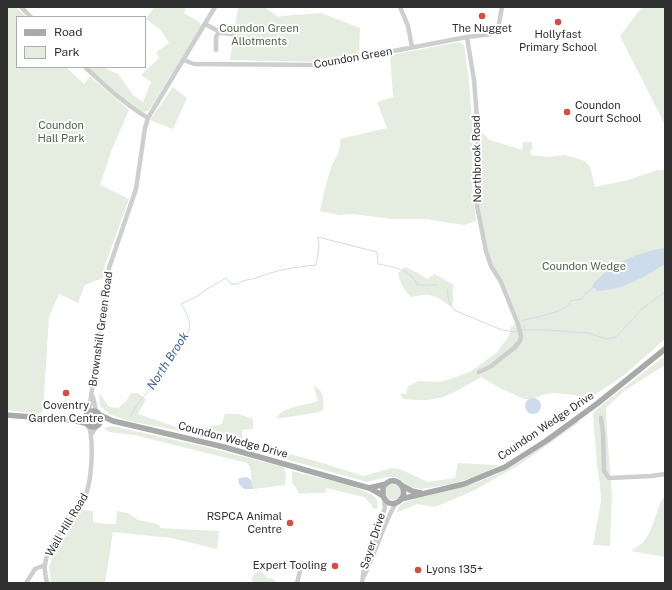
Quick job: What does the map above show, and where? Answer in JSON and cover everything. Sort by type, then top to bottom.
[{"type":"main road","name":"Coundon Wedge Drive","points":[[98,413],[113,421],[224,447],[369,488],[390,503],[424,493],[443,490],[464,484],[505,467],[546,441],[598,403],[665,349]]},
{"type":"main road","points":[[87,413],[87,425]]},
{"type":"main road","points":[[7,415],[49,419],[72,419],[87,413],[98,413],[101,419],[97,425],[87,425],[72,419]]},
{"type":"main road","name":"Coundon Wedge Drive","points":[[97,425],[113,421]]},
{"type":"main road","name":"Coundon Wedge Drive","points":[[369,488],[394,481],[412,491],[424,493]]},
{"type":"main road","points":[[384,498],[382,490],[386,484]]},
{"type":"main road","points":[[398,501],[404,492],[401,485]]},
{"type":"street","points":[[21,7],[31,16]]},
{"type":"street","name":"Brownshill Green Road","points":[[87,413],[92,391],[109,268],[136,189],[145,128],[148,118],[215,7]]},
{"type":"street","points":[[400,7],[407,22],[412,47]]},
{"type":"street","name":"Coundon Green","points":[[184,60],[194,64],[320,65],[467,37],[492,34],[497,31],[499,27],[502,7]]},
{"type":"street","points":[[205,24],[219,32],[232,34]]},
{"type":"street","points":[[216,50],[216,37],[219,32]]},
{"type":"street","name":"Northbrook Road","points":[[467,37],[474,80],[476,105],[477,206],[486,251],[491,266],[501,282],[518,324],[521,336],[520,342],[514,348],[490,367],[479,372]]},
{"type":"street","points":[[86,68],[131,109],[148,118]]},
{"type":"street","points":[[92,391],[98,413]]},
{"type":"street","points":[[601,418],[604,433],[604,471],[606,476],[609,478],[665,474]]},
{"type":"street","name":"Wall Hill Road","points":[[26,583],[35,569],[44,565],[50,548],[80,506],[88,489],[90,480],[91,435],[87,425]]},
{"type":"street","points":[[91,435],[97,425]]},
{"type":"street","name":"Sayer Drive","points":[[362,583],[364,568],[374,544],[378,522],[385,508],[384,498]]},
{"type":"street","name":"Sayer Drive","points":[[362,583],[379,543],[381,534],[398,501]]},
{"type":"street","points":[[296,583],[302,563]]},
{"type":"street","points":[[44,565],[47,583]]},
{"type":"green space","name":"Coundon Hall Park","points":[[7,7],[15,7],[26,16],[16,16],[16,68],[67,68],[84,84],[90,76],[129,110],[112,149],[100,185],[129,199],[105,265],[103,278],[85,285],[78,303],[59,294],[49,317],[43,410],[39,414],[7,410]]},
{"type":"green space","points":[[154,7],[186,8],[184,13],[199,22],[201,26],[152,106],[148,111],[143,112],[131,106],[89,68],[105,68],[118,74],[133,95],[143,102],[151,82],[141,75],[159,58],[156,52],[169,43],[161,30],[146,19]]},
{"type":"green space","name":"Coundon Green Allotments","points":[[238,7],[264,7],[279,17],[321,13],[360,28],[359,55],[335,61],[323,62],[230,60]]},
{"type":"green space","points":[[642,7],[665,7],[665,125],[620,36]]},
{"type":"green space","points":[[459,42],[464,45],[469,81],[473,136],[472,187],[476,221],[464,225],[426,219],[392,219],[353,214],[339,215],[320,211],[329,173],[339,151],[340,139],[387,128],[377,102],[393,97],[390,55]]},
{"type":"green space","points":[[173,87],[187,98],[173,129],[150,120]]},
{"type":"green space","name":"Coundon Wedge","points":[[479,130],[490,140],[522,150],[523,142],[532,142],[532,149],[530,152],[531,155],[549,157],[565,155],[585,161],[590,167],[595,187],[628,180],[665,168],[665,339],[623,376],[584,402],[576,395],[552,393],[532,399],[524,399],[481,377],[453,393],[436,399],[403,399],[400,394],[406,394],[408,386],[419,381],[441,382],[470,372],[496,353],[509,336],[511,327],[519,320],[503,281],[493,265],[488,250],[479,206]]},
{"type":"green space","points":[[405,267],[427,279],[435,274],[454,285],[452,307],[429,295],[411,297],[406,292],[398,273]]},
{"type":"green space","points":[[665,356],[665,365],[624,391],[606,408],[612,495],[610,546],[593,545],[601,501],[593,413]]},
{"type":"green space","points":[[314,386],[322,393],[323,410],[320,412],[276,419],[283,411],[318,401]]},
{"type":"green space","points":[[99,392],[109,407],[118,408],[127,400],[131,393],[138,393],[146,399],[138,414],[179,428],[204,428],[222,424],[225,414],[238,414],[253,419],[253,429],[242,430],[243,442],[274,451],[273,455],[216,438],[129,421],[109,414],[100,406]]},
{"type":"green space","points":[[577,421],[580,422],[519,465],[475,490],[435,507],[417,504],[396,513],[400,505],[405,502],[469,485],[502,471],[535,451]]},
{"type":"green space","points":[[112,426],[202,446],[283,467],[286,473],[285,485],[253,489],[250,467],[247,463],[134,435],[109,432],[104,428]]},
{"type":"green space","points":[[279,451],[363,476],[392,468],[400,469],[428,482],[455,478],[458,463],[498,466],[479,476],[447,485],[421,489],[411,487],[396,477],[387,477],[367,482],[278,457]]},
{"type":"green space","points":[[292,471],[348,485],[368,493],[377,500],[377,509],[372,508],[372,505],[364,497],[326,488],[326,493],[299,494],[292,483]]},
{"type":"green space","points":[[393,484],[400,489],[401,492],[396,499],[393,500],[386,495],[385,492],[390,485]]},
{"type":"green space","points":[[665,495],[665,557],[631,551],[641,544],[648,536],[659,506]]},
{"type":"green space","points":[[81,510],[93,511],[93,522],[106,524],[116,524],[117,511],[128,513],[138,520],[161,526],[159,528],[219,531],[217,549],[171,538],[113,532],[105,583],[51,583],[49,567],[55,551]]},
{"type":"green space","points":[[260,571],[267,578],[274,579],[276,583],[259,583],[251,581],[254,574]]},
{"type":"water","points":[[665,248],[665,264],[639,279],[629,284],[608,290],[598,291],[592,286],[598,278],[625,260],[645,252]]},
{"type":"water","points":[[533,398],[539,400],[541,406],[539,412],[533,414],[527,412],[525,406],[527,400]]},
{"type":"water","points":[[246,477],[251,480],[253,489],[244,489],[239,484],[238,479]]},
{"type":"waterway","name":"North Brook","points":[[130,417],[136,406],[152,387],[167,362],[188,333],[189,320],[181,304],[196,297],[226,278],[231,284],[238,284],[245,280],[278,271],[316,265],[319,248],[318,237],[377,252],[378,264],[406,272],[411,275],[417,285],[438,285]]},
{"type":"waterway","name":"North Brook","points":[[523,321],[522,320],[559,311],[571,301],[581,299],[594,287]]},
{"type":"waterway","name":"North Brook","points":[[447,289],[449,302],[454,310],[502,330],[514,332],[518,331]]},
{"type":"waterway","name":"North Brook","points":[[521,330],[588,333],[607,339],[616,337],[643,308],[665,292]]},
{"type":"waterway","name":"North Brook","points":[[524,325],[525,329]]},
{"type":"place","name":"The Nugget","points":[[482,16]]},
{"type":"place","name":"Hollyfast Primary School","points":[[558,22]]},
{"type":"place","name":"Coundon Court School","points":[[567,112]]},
{"type":"place","name":"Coventry Garden Centre","points":[[66,393]]},
{"type":"place","name":"RSPCA Animal Centre","points":[[290,523]]},
{"type":"place","name":"Expert Tooling","points":[[335,566]]},
{"type":"place","name":"Lyons 135+","points":[[418,570]]}]
